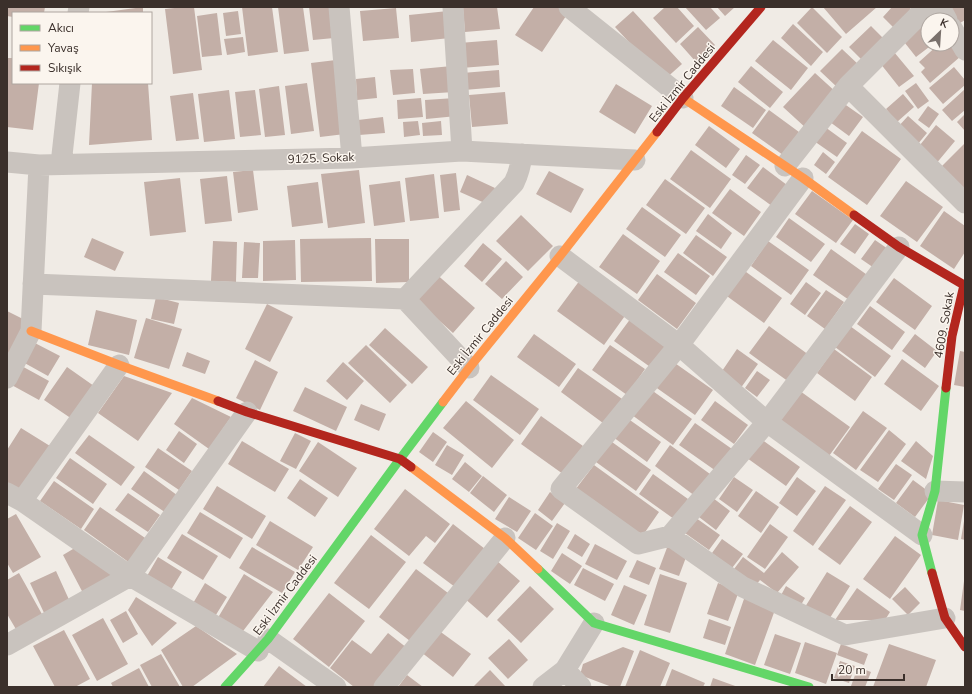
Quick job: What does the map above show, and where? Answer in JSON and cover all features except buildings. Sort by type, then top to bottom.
[{"type":"street","points":[[339,7],[352,158]]},
{"type":"street","points":[[454,7],[462,151]]},
{"type":"street","points":[[569,7],[683,98]]},
{"type":"street","name":"Eski İzmir Caddesi","points":[[225,687],[263,645],[469,368],[560,256],[683,98],[761,7]]},
{"type":"street","points":[[785,166],[848,86],[927,7]]},
{"type":"street","points":[[61,164],[70,84]]},
{"type":"street","points":[[848,86],[965,203]]},
{"type":"street","name":"4609. Sokak","points":[[683,98],[803,178],[899,247],[964,284],[958,337],[935,491],[922,535]]},
{"type":"street","name":"9125. Sokak","points":[[7,162],[39,165],[352,158],[462,151],[635,160]]},
{"type":"street","points":[[405,299],[514,183],[518,175],[522,154]]},
{"type":"street","points":[[7,378],[31,330],[39,165]]},
{"type":"street","points":[[803,178],[679,345],[561,489],[638,544],[670,536],[767,422],[899,247]]},
{"type":"street","points":[[560,256],[679,345],[767,422],[922,535],[945,618],[965,647]]},
{"type":"street","points":[[34,284],[405,299],[469,368]]},
{"type":"street","points":[[31,330],[119,365],[247,412],[400,459],[505,538],[594,623],[809,687]]},
{"type":"street","points":[[119,365],[14,497],[130,576],[263,645],[336,687]]},
{"type":"street","points":[[7,645],[130,576],[247,412]]},
{"type":"street","points":[[935,491],[965,492]]},
{"type":"street","points":[[670,536],[743,587],[844,635],[945,618]]},
{"type":"street","points":[[384,687],[505,538]]},
{"type":"street","points":[[543,687],[565,670],[594,623]]},
{"type":"street","points":[[565,670],[581,687]]},
{"type":"traffic: fast","points":[[932,573],[922,535],[935,491],[946,388]]},
{"type":"traffic: fast","points":[[225,687],[268,639],[443,402]]},
{"type":"traffic: fast","points":[[538,569],[594,623],[809,687]]},
{"type":"traffic: slow","points":[[683,98],[803,178],[854,215]]},
{"type":"traffic: slow","points":[[443,402],[657,132]]},
{"type":"traffic: slow","points":[[31,331],[218,401]]},
{"type":"traffic: slow","points":[[411,467],[505,538],[538,569]]},
{"type":"traffic: jam","points":[[657,132],[683,98],[761,7]]},
{"type":"traffic: jam","points":[[854,215],[899,247],[964,285],[952,336],[946,388]]},
{"type":"traffic: jam","points":[[218,401],[247,412],[400,459],[411,467]]},
{"type":"traffic: jam","points":[[932,573],[945,618],[965,647]]}]
